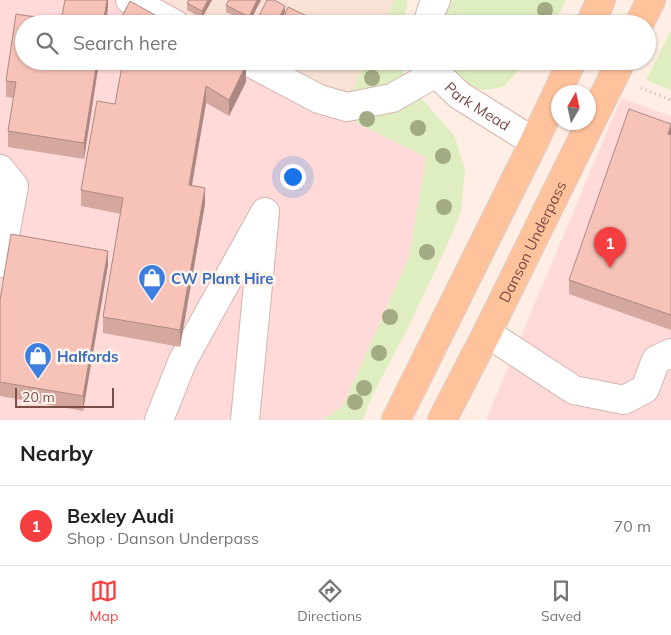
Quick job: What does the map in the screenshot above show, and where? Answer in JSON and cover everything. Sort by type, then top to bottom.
[{"type":"main road","points":[[594,15],[601,0]]},
{"type":"main road","points":[[644,15],[651,0]]},
{"type":"main road","points":[[396,420],[568,70]]},
{"type":"main road","name":"Danson Underpass","points":[[442,420],[617,70]]},
{"type":"street","points":[[130,0],[159,15]]},
{"type":"street","points":[[430,15],[436,0]]},
{"type":"street","points":[[264,70],[319,99],[347,107],[392,98],[430,70]]},
{"type":"street","name":"Park Mead","points":[[437,70],[459,95],[534,142]]},
{"type":"street","points":[[0,169],[14,186],[0,263]]},
{"type":"street","points":[[159,420],[183,360],[265,212],[245,420]]},
{"type":"street","points":[[487,333],[574,390],[624,400],[645,389],[656,360],[671,353]]},
{"type":"path","points":[[638,87],[671,100]]},
{"type":"shaded area","points":[[0,0],[115,0],[144,15],[15,15],[15,70],[253,70],[427,156],[409,257],[343,406],[323,420],[0,420]]},
{"type":"shaded area","points":[[115,0],[395,0],[388,15],[144,15]]},
{"type":"shaded area","points":[[253,70],[362,70],[341,115]]},
{"type":"shaded area","points":[[621,98],[671,116],[671,420],[486,420]]},
{"type":"green space","points":[[395,0],[408,0],[406,15],[388,15]]},
{"type":"green space","points":[[451,0],[566,0],[558,15],[445,15]]},
{"type":"green space","points":[[671,30],[671,90],[646,80],[651,70],[656,70],[656,60]]},
{"type":"green space","points":[[362,70],[403,70],[403,77],[390,85],[349,98]]},
{"type":"green space","points":[[451,70],[519,70],[503,87],[483,90],[463,83]]},
{"type":"green space","points":[[415,96],[422,99],[455,137],[465,170],[461,212],[407,330],[372,396],[363,420],[323,420],[343,406],[409,257],[426,157],[341,115]]},
{"type":"building","points":[[65,0],[107,0],[104,15],[62,15]]},
{"type":"building","points":[[189,0],[208,0],[202,11],[187,3]]},
{"type":"building","points":[[229,0],[257,0],[250,15],[245,15],[226,5]]},
{"type":"building","points":[[267,0],[274,0],[285,6],[280,15],[260,15]]},
{"type":"building","points":[[130,1],[155,15],[123,15]]},
{"type":"building","points":[[288,7],[305,15],[285,15]]},
{"type":"building","points":[[15,21],[15,70],[96,70],[84,143],[8,131],[16,82],[6,81]]},
{"type":"building","points":[[121,70],[244,70],[229,100],[206,86],[189,185],[205,188],[180,330],[103,317],[123,198],[81,190],[97,101],[115,104]]},
{"type":"building","points":[[629,109],[671,124],[668,134],[671,135],[671,315],[569,280]]},
{"type":"building","points":[[11,234],[108,251],[83,396],[0,382],[0,300]]},
{"type":"place","name":"Bexley Audi","points":[[610,268]]},
{"type":"place","name":"CW Plant Hire","points":[[152,302]]},
{"type":"place","name":"Halfords","points":[[38,380]]}]
